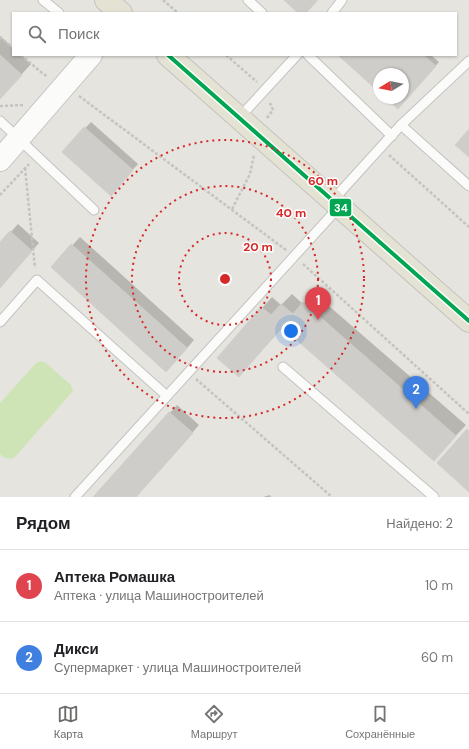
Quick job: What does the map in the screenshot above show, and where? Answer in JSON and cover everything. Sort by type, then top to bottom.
[{"type":"main road","points":[[106,0],[119,12]]},
{"type":"main road","points":[[169,56],[469,321]]},
{"type":"main road","points":[[0,160],[19,138],[55,84],[85,59]]},
{"type":"lane","points":[[44,0],[58,12]]},
{"type":"lane","points":[[248,0],[261,12]]},
{"type":"lane","points":[[333,12],[342,0]]},
{"type":"lane","points":[[239,118],[296,56]]},
{"type":"lane","points":[[309,56],[392,136]]},
{"type":"lane","points":[[75,497],[294,256],[401,125],[469,61]]},
{"type":"lane","points":[[0,121],[94,210]]},
{"type":"lane","points":[[401,125],[469,186]]},
{"type":"lane","points":[[0,322],[37,280],[167,396]]},
{"type":"lane","points":[[283,366],[434,497]]},
{"type":"path","points":[[163,0],[177,12]]},
{"type":"path","points":[[0,37],[12,47]]},
{"type":"path","points":[[22,56],[49,77],[55,84],[294,256],[469,414]]},
{"type":"path","points":[[0,106],[25,105]]},
{"type":"path","points":[[381,148],[469,227]]},
{"type":"path","points":[[0,195],[36,156]]},
{"type":"path","points":[[25,168],[37,280]]},
{"type":"path","points":[[189,372],[332,497]]},
{"type":"green space","points":[[41,361],[46,363],[71,385],[73,391],[14,458],[6,458],[0,454],[0,403],[36,363]]},
{"type":"building","points":[[284,0],[318,0],[307,12],[297,12]]},
{"type":"building","points":[[0,55],[22,75],[0,99]]},
{"type":"building","points":[[339,56],[424,56],[436,66],[409,97],[409,68],[373,68],[373,87]]},
{"type":"building","points":[[393,104],[402,104],[398,109]]},
{"type":"building","points":[[84,127],[133,170],[111,196],[62,152]]},
{"type":"building","points":[[469,129],[469,157],[455,145]]},
{"type":"building","points":[[10,231],[32,251],[0,288],[0,242]]},
{"type":"building","points":[[71,244],[187,348],[166,372],[51,267]]},
{"type":"building","points":[[303,302],[456,436],[434,461],[282,327],[239,377],[217,358],[261,307],[271,315],[281,304],[293,314]]},
{"type":"building","points":[[169,412],[193,433],[136,497],[93,497]]},
{"type":"building","points":[[467,429],[469,431],[469,492],[437,463]]},
{"type":"transit line","name":"34","points":[[169,56],[469,321]]},
{"type":"place","name":"Аптека Ромашка","points":[[318,320]]},
{"type":"place","name":"Дикси","points":[[416,409]]}]
